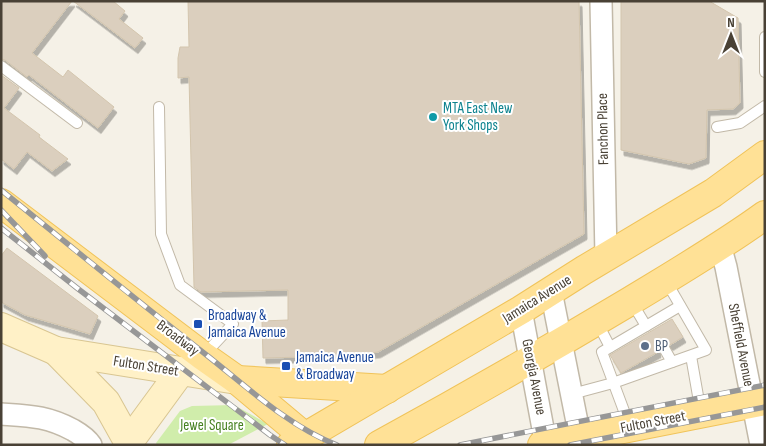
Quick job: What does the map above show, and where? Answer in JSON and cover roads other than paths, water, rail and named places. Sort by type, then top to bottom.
[{"type":"main road","name":"Jamaica Avenue","points":[[302,442],[713,193],[765,155]]},
{"type":"main road","name":"Broadway","points":[[1,203],[192,364],[237,380],[302,442]]},
{"type":"main road","points":[[379,445],[562,342],[666,279],[765,215]]},
{"type":"main road","name":"Fulton Street","points":[[1,328],[56,352],[192,364]]},
{"type":"main road","name":"Fulton Street","points":[[56,352],[106,402],[130,444]]},
{"type":"main road","points":[[130,444],[192,364]]},
{"type":"main road","points":[[237,380],[387,389]]},
{"type":"main road","name":"Fulton Street","points":[[545,444],[759,402]]},
{"type":"street","name":"Fanchon Place","points":[[601,1],[606,257]]},
{"type":"street","name":"Sheffield Avenue","points":[[720,245],[759,402],[761,445]]},
{"type":"street","points":[[551,291],[580,437]]},
{"type":"street","name":"Georgia Avenue","points":[[521,310],[545,444]]},
{"type":"street","points":[[1,414],[52,420],[79,433],[91,445]]},
{"type":"lane","points":[[765,37],[765,72]]},
{"type":"lane","points":[[1,66],[77,124]]},
{"type":"lane","points":[[717,126],[740,124],[765,106]]},
{"type":"lane","points":[[160,107],[161,234],[180,285],[233,324],[192,364]]},
{"type":"lane","points":[[572,394],[613,383],[640,368],[672,362],[706,350],[666,279]]},
{"type":"lane","points":[[631,300],[649,326]]},
{"type":"lane","points":[[630,427],[602,352],[624,342],[680,306]]},
{"type":"lane","points":[[596,321],[610,347]]},
{"type":"lane","points":[[664,348],[672,362]]},
{"type":"lane","points":[[691,356],[701,413]]},
{"type":"railway","points":[[1,190],[270,406],[303,428],[337,445]]},
{"type":"railway","points":[[1,210],[45,256]]},
{"type":"railway","points":[[1,228],[77,288],[285,445]]},
{"type":"railway","points":[[460,445],[765,385]]},
{"type":"railway","points":[[570,445],[765,407]]},
{"type":"place","name":"MTA East New York Shops","points":[[433,117]]},
{"type":"place","name":"Broadway & Jamaica Avenue","points":[[198,324]]},
{"type":"place","name":"BP","points":[[645,346]]},
{"type":"place","name":"Jamaica Avenue & Broadway","points":[[286,366]]},
{"type":"park label","name":"Jewel Square","points":[[212,425]]}]
